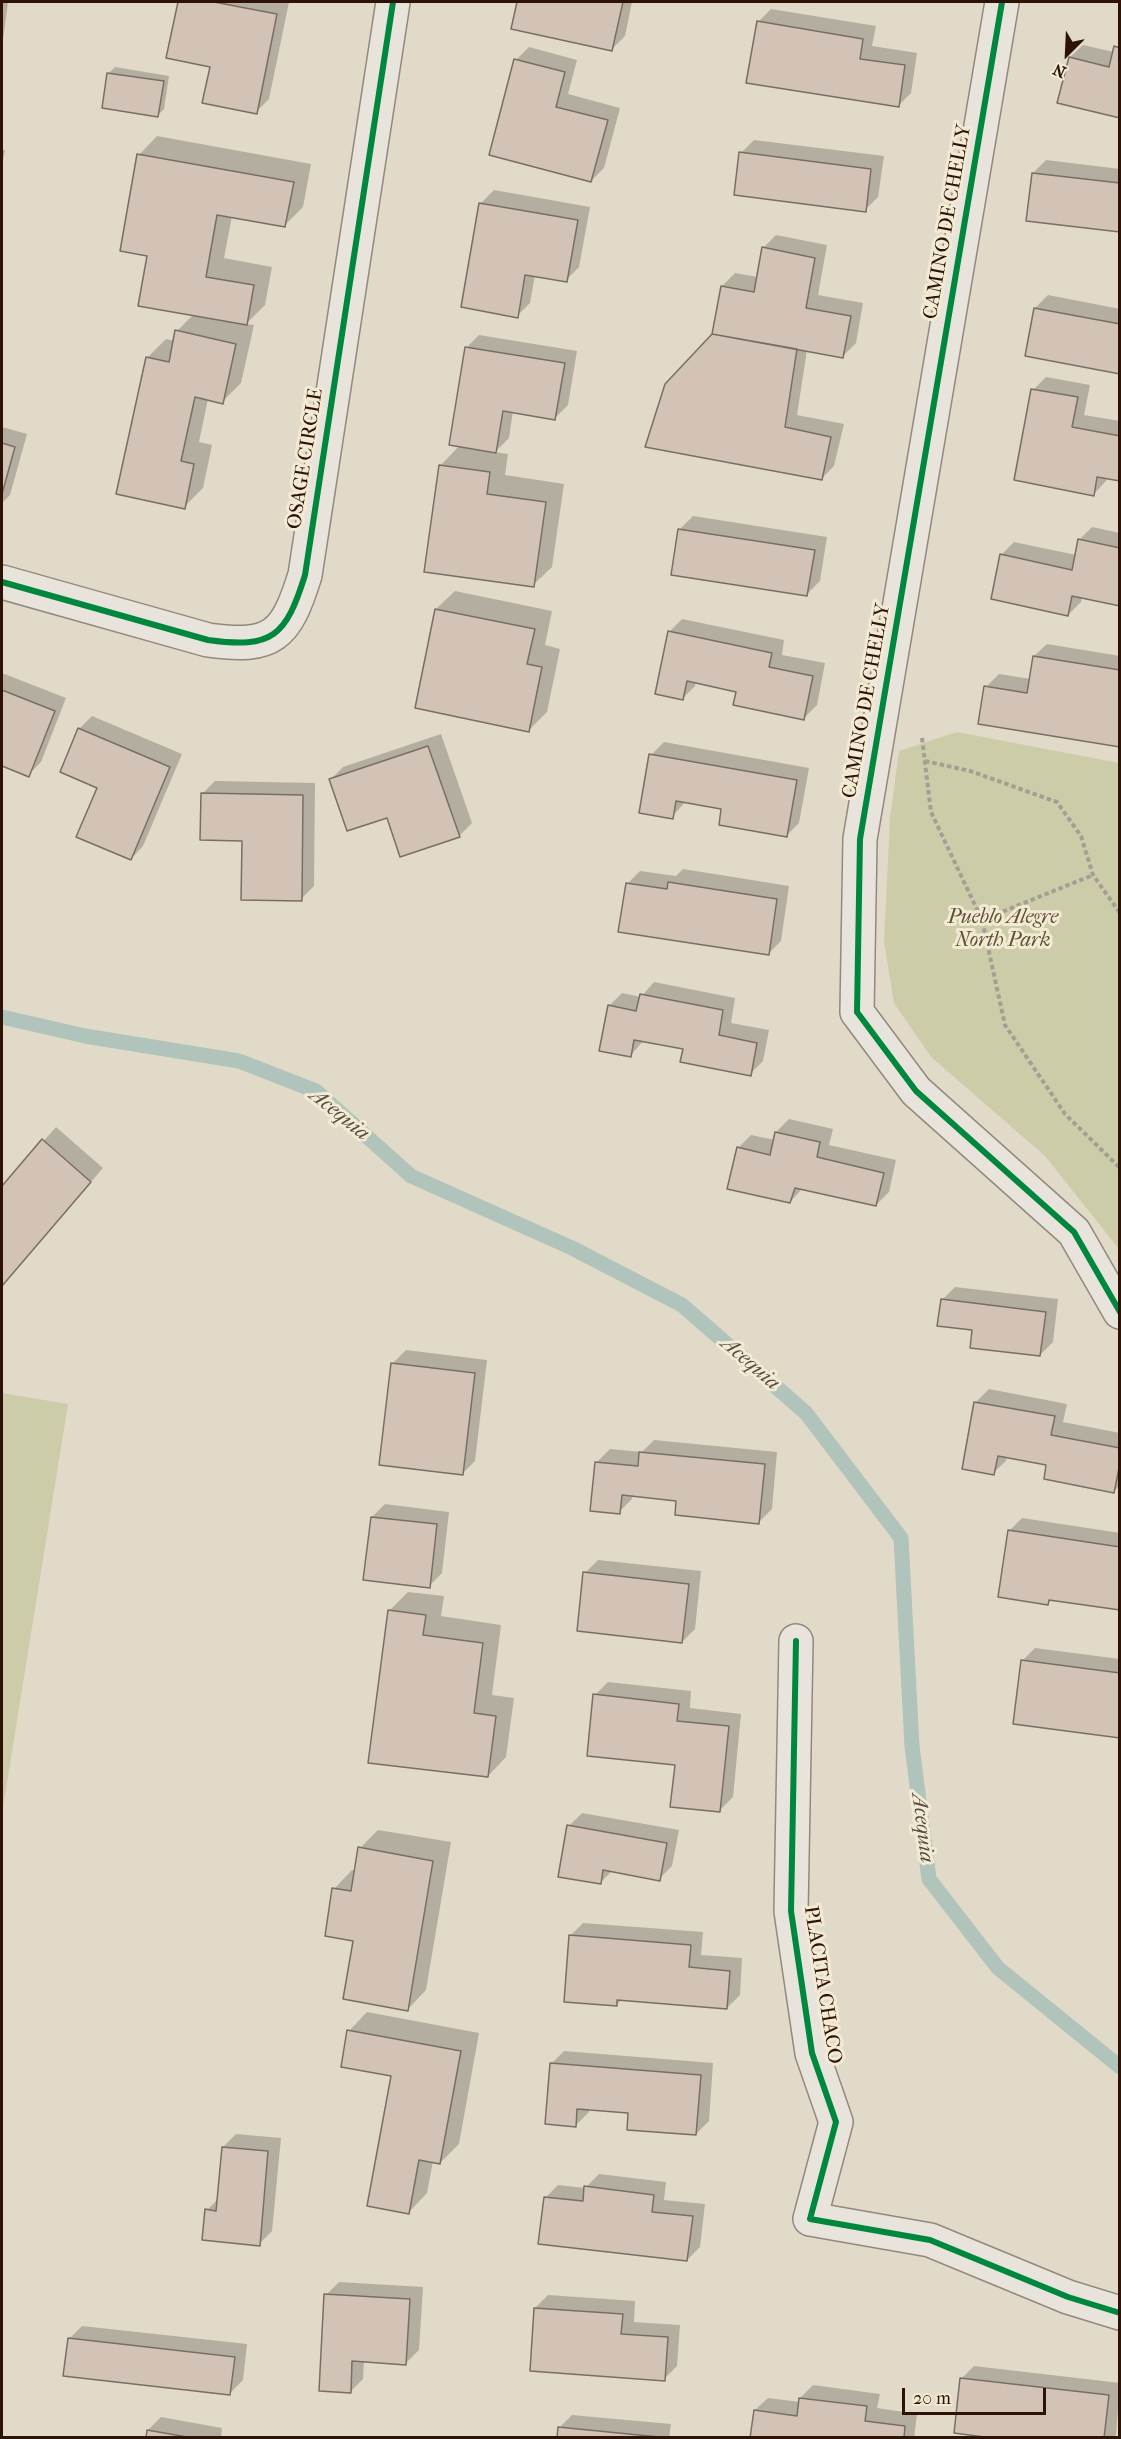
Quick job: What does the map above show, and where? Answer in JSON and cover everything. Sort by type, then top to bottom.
[{"type":"street","name":"OSAGE CIRCLE","points":[[2,582],[208,640],[237,644],[263,641],[282,627],[296,604],[305,575],[393,2]]},
{"type":"street","name":"CAMINO DE CHELLY","points":[[1002,2],[860,839],[857,1012],[916,1091],[1074,1232],[1119,1312]]},
{"type":"street","name":"PLACITA CHACO","points":[[796,1641],[791,1911],[812,2053],[836,2122],[810,2219],[930,2240],[1068,2297],[1119,2313]]},
{"type":"path","points":[[921,729],[931,812],[982,920],[1005,1024],[1065,1114],[1119,1168]]},
{"type":"path","points":[[925,761],[970,771],[1057,802],[1081,836],[1093,875],[1119,913]]},
{"type":"path","points":[[982,920],[1093,875]]},
{"type":"green space","name":"Pueblo Alegre North Park","points":[[957,732],[1119,763],[1119,1249],[1045,1156],[931,1057],[894,1003],[884,942],[890,818],[899,751]]},
{"type":"green space","points":[[2,1393],[68,1404],[2,1814]]},
{"type":"building","points":[[178,2],[214,2],[277,14],[257,114],[202,103],[210,67],[166,58]]},
{"type":"building","points":[[517,2],[623,2],[612,51],[511,29]]},
{"type":"building","points":[[757,21],[863,39],[860,59],[905,65],[899,107],[746,83]]},
{"type":"building","points":[[1114,46],[1120,48],[1120,118],[1057,103],[1069,57],[1109,67]]},
{"type":"building","points":[[514,59],[565,72],[556,107],[608,120],[591,182],[489,155]]},
{"type":"building","points":[[107,73],[164,81],[158,117],[102,108]]},
{"type":"building","points":[[739,152],[871,169],[866,212],[734,195]]},
{"type":"building","points":[[137,154],[294,182],[285,227],[217,215],[206,277],[254,285],[247,325],[138,306],[147,256],[120,251]]},
{"type":"building","points":[[1032,173],[1120,183],[1120,232],[1026,221]]},
{"type":"building","points":[[479,203],[578,220],[567,282],[525,275],[518,318],[461,307]]},
{"type":"building","points":[[762,247],[815,258],[806,308],[851,316],[843,358],[712,334],[721,286],[754,292]]},
{"type":"building","points":[[1034,308],[1120,324],[1120,374],[1025,356]]},
{"type":"building","points":[[175,330],[236,344],[223,404],[195,397],[181,461],[194,464],[185,509],[116,494],[146,357],[169,362]]},
{"type":"building","points":[[712,334],[797,349],[785,427],[831,437],[822,480],[645,447],[665,384]]},
{"type":"building","points":[[465,347],[565,363],[555,420],[503,411],[496,453],[449,445]]},
{"type":"building","points":[[1031,389],[1078,397],[1072,427],[1120,436],[1120,481],[1097,477],[1094,496],[1014,480]]},
{"type":"building","points":[[2,443],[15,447],[2,494]]},
{"type":"building","points":[[439,465],[490,472],[487,494],[546,502],[534,587],[424,572]]},
{"type":"building","points":[[678,529],[815,550],[807,596],[671,575]]},
{"type":"building","points":[[1078,539],[1120,548],[1120,606],[1072,596],[1068,616],[991,599],[1000,554],[1072,570]]},
{"type":"building","points":[[435,609],[535,629],[527,664],[542,667],[529,732],[415,708]]},
{"type":"building","points":[[668,631],[772,653],[769,667],[813,676],[804,720],[733,705],[736,692],[687,681],[683,700],[655,694]]},
{"type":"building","points":[[1033,656],[1120,670],[1120,747],[978,724],[984,686],[1027,693]]},
{"type":"building","points":[[2,690],[55,711],[29,777],[2,766]]},
{"type":"building","points":[[78,728],[170,767],[131,860],[76,837],[97,788],[60,772]]},
{"type":"building","points":[[428,746],[460,837],[400,857],[387,818],[347,831],[329,779]]},
{"type":"building","points":[[649,754],[797,780],[787,837],[719,825],[721,809],[676,801],[673,819],[639,813]]},
{"type":"building","points":[[201,793],[303,795],[302,901],[241,900],[242,841],[200,840]]},
{"type":"building","points":[[668,882],[777,899],[769,955],[618,932],[626,883],[667,889]]},
{"type":"building","points":[[640,994],[723,1010],[719,1035],[757,1043],[751,1076],[680,1062],[683,1049],[634,1040],[631,1057],[599,1051],[608,1005],[636,1011]]},
{"type":"building","points":[[775,1132],[820,1142],[817,1157],[884,1173],[876,1206],[795,1188],[790,1203],[727,1189],[737,1147],[770,1155]]},
{"type":"building","points":[[42,1139],[91,1182],[2,1286],[2,1186]]},
{"type":"building","points":[[941,1299],[1046,1312],[1040,1356],[970,1348],[972,1330],[937,1326]]},
{"type":"building","points":[[391,1363],[475,1373],[463,1475],[379,1465]]},
{"type":"building","points":[[974,1402],[1055,1416],[1051,1435],[1120,1448],[1120,1463],[1114,1493],[1044,1479],[1046,1465],[998,1456],[994,1475],[962,1469]]},
{"type":"building","points":[[639,1452],[765,1464],[759,1524],[675,1515],[676,1501],[622,1495],[620,1514],[590,1511],[595,1462],[638,1466]]},
{"type":"building","points":[[371,1517],[437,1524],[430,1588],[363,1580]]},
{"type":"building","points":[[1008,1530],[1120,1547],[1120,1610],[1049,1600],[1048,1605],[998,1597]]},
{"type":"building","points":[[583,1572],[689,1584],[682,1643],[577,1631]]},
{"type":"building","points":[[388,1610],[426,1615],[423,1635],[483,1643],[474,1713],[496,1716],[488,1777],[368,1763]]},
{"type":"building","points":[[1021,1660],[1120,1673],[1120,1738],[1013,1724]]},
{"type":"building","points":[[593,1694],[679,1704],[677,1721],[729,1726],[720,1812],[670,1807],[675,1765],[587,1756]]},
{"type":"building","points":[[567,1825],[667,1843],[660,1881],[603,1870],[601,1884],[558,1877]]},
{"type":"building","points":[[358,1847],[433,1861],[408,2011],[343,1999],[353,1941],[325,1936],[332,1888],[351,1891]]},
{"type":"building","points":[[569,1935],[691,1945],[689,1967],[730,1971],[727,2009],[617,2000],[617,2006],[564,2002]]},
{"type":"building","points":[[347,2030],[461,2051],[440,2164],[419,2160],[409,2214],[367,2206],[391,2076],[341,2067]]},
{"type":"building","points":[[550,2063],[701,2075],[696,2135],[627,2130],[628,2113],[577,2109],[576,2127],[545,2124]]},
{"type":"building","points":[[222,2147],[268,2151],[260,2246],[202,2240],[205,2209],[216,2211]]},
{"type":"building","points":[[584,2186],[654,2195],[652,2212],[693,2216],[687,2261],[538,2244],[544,2197],[583,2201]]},
{"type":"building","points":[[324,2294],[410,2299],[406,2365],[352,2361],[351,2393],[319,2391]]},
{"type":"building","points":[[534,2308],[623,2314],[621,2334],[668,2337],[665,2381],[530,2371]]},
{"type":"building","points":[[68,2338],[235,2357],[230,2395],[63,2376]]},
{"type":"building","points":[[960,2378],[1109,2395],[1104,2438],[992,2438],[954,2433]]},
{"type":"building","points":[[799,2398],[867,2406],[865,2421],[905,2426],[904,2438],[750,2438],[754,2410],[797,2416]]},
{"type":"building","points":[[558,2427],[659,2437],[557,2438]]},
{"type":"building","points":[[147,2430],[193,2438],[146,2438]]},
{"type":"waterway","name":"Acequia","points":[[2,1017],[85,1036],[239,1061],[316,1091],[411,1176],[572,1248],[682,1305],[806,1413],[901,1538],[912,1746],[929,1879],[998,1968],[1120,2067]]},
{"type":"cycle path","points":[[2,582],[208,640],[248,642],[274,634],[283,625],[291,612],[305,575],[393,2]]},
{"type":"cycle path","points":[[1002,2],[860,839],[857,1012],[916,1091],[1074,1232],[1120,1312]]},
{"type":"cycle path","points":[[796,1641],[791,1911],[812,2053],[836,2122],[810,2219],[930,2240],[1068,2297],[1120,2313]]}]
